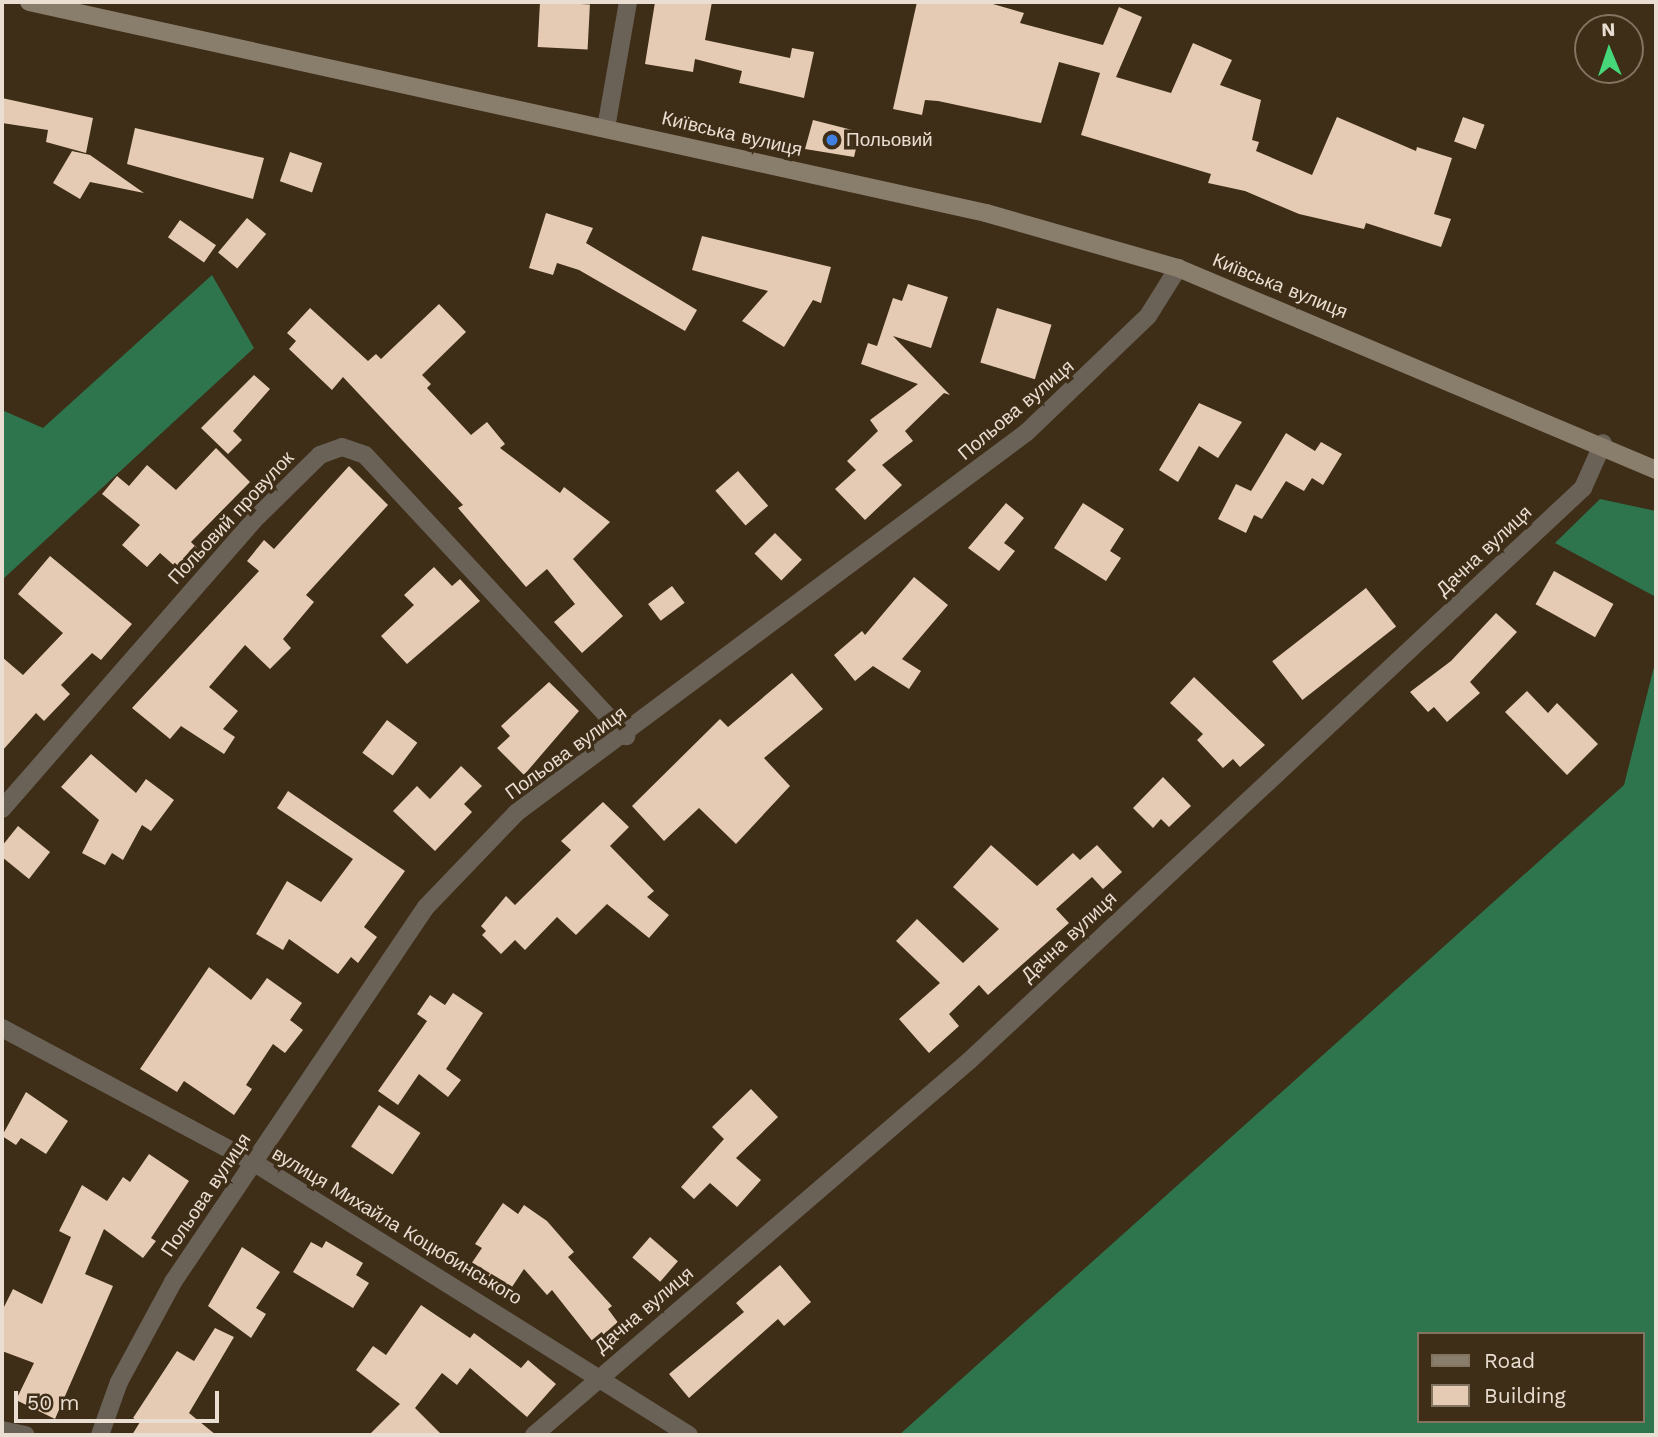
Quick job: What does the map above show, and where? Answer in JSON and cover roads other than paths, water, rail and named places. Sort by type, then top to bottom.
[{"type":"street","name":"Київська вулиця","points":[[29,2],[986,213],[1178,268],[1603,443],[1656,470]]},
{"type":"street","points":[[606,128],[628,2]]},
{"type":"street","name":"Польова вулиця","points":[[100,1435],[119,1382],[173,1282],[426,907],[516,813],[626,736],[1027,432],[1148,316],[1178,268]]},
{"type":"street","name":"Дачна вулиця","points":[[534,1435],[600,1375],[969,1060],[1583,488],[1603,443]]},
{"type":"street","name":"Польовий провулок","points":[[2,809],[258,516],[320,455],[342,447],[365,455],[626,736]]},
{"type":"street","name":"вулиця Михайла Коцюбинського","points":[[2,1028],[253,1162],[600,1375],[689,1435]]},
{"type":"street","points":[[2,1430],[25,1435]]},
{"type":"place","name":"Польовий","points":[[832,140]]}]
